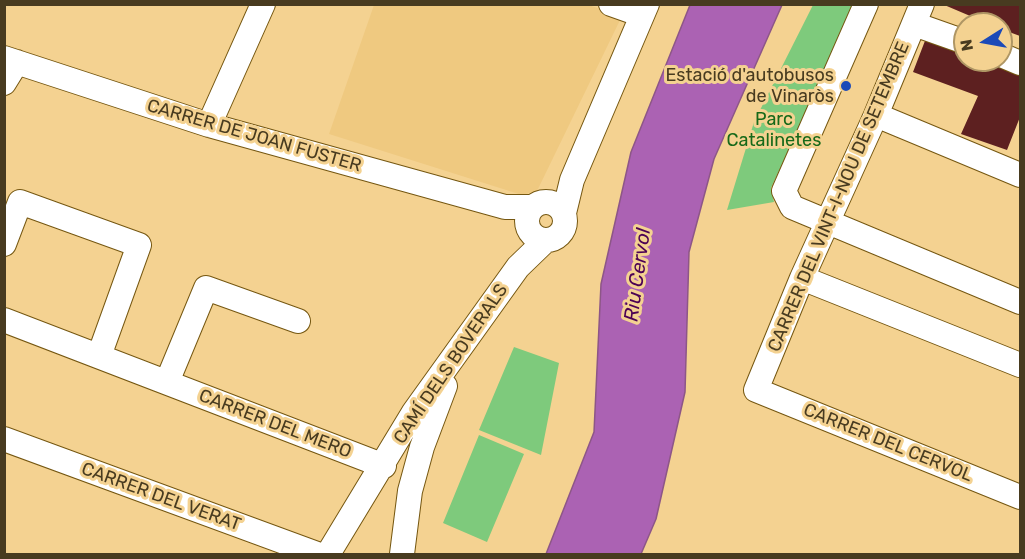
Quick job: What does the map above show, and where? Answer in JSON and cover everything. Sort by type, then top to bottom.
[{"type":"street","points":[[209,125],[263,4]]},
{"type":"street","points":[[611,4],[645,10]]},
{"type":"street","points":[[866,4],[784,191],[792,207],[1020,302]]},
{"type":"street","name":"CAMÍ DELS BOVERALS","points":[[328,555],[384,466],[414,412],[519,267],[541,220],[572,180],[645,10]]},
{"type":"street","points":[[918,14],[953,35]]},
{"type":"street","name":"CARRER DEL VINT-I-NOU DE SETEMBRE","points":[[756,390],[802,278],[876,115],[918,14]]},
{"type":"street","points":[[4,83],[11,60]]},
{"type":"street","name":"CARRER DE JOAN FUSTER","points":[[11,60],[209,125],[505,207],[541,220]]},
{"type":"street","points":[[876,115],[1020,175]]},
{"type":"street","points":[[4,244],[20,202],[140,245],[99,356]]},
{"type":"street","points":[[802,278],[1020,365]]},
{"type":"street","points":[[167,382],[206,288],[298,321]]},
{"type":"street","name":"CARRER DEL MERO","points":[[4,320],[384,466]]},
{"type":"street","points":[[402,555],[410,490],[422,447],[436,405],[466,340]]},
{"type":"street","name":"CARRER DEL CERVOL","points":[[756,390],[1020,497]]},
{"type":"street","name":"CARRER DEL VERAT","points":[[4,439],[317,555]]},
{"type":"shaded area","points":[[585,4],[622,16],[537,191],[522,195],[329,134],[374,5]]},
{"type":"green space","name":"Parc Catalinetes","points":[[813,5],[856,5],[771,188],[774,202],[727,210],[754,122]]},
{"type":"green space","points":[[514,347],[559,363],[541,455],[479,430]]},
{"type":"green space","points":[[479,435],[524,454],[487,542],[443,523]]},
{"type":"water","name":"Riu Cervol","points":[[690,5],[782,5],[714,159],[689,252],[685,392],[656,519],[641,554],[546,554],[594,432],[601,284],[631,152]]},
{"type":"building","points":[[942,4],[1020,4],[1020,36],[1013,33],[1013,12],[961,12]]},
{"type":"building","points":[[928,33],[953,44],[953,72],[1013,72],[1013,67],[1020,69],[1020,117],[1007,150],[961,134],[978,96],[913,72]]},
{"type":"place","name":"Estació d'autobusos de Vinaròs","points":[[846,86]]}]
